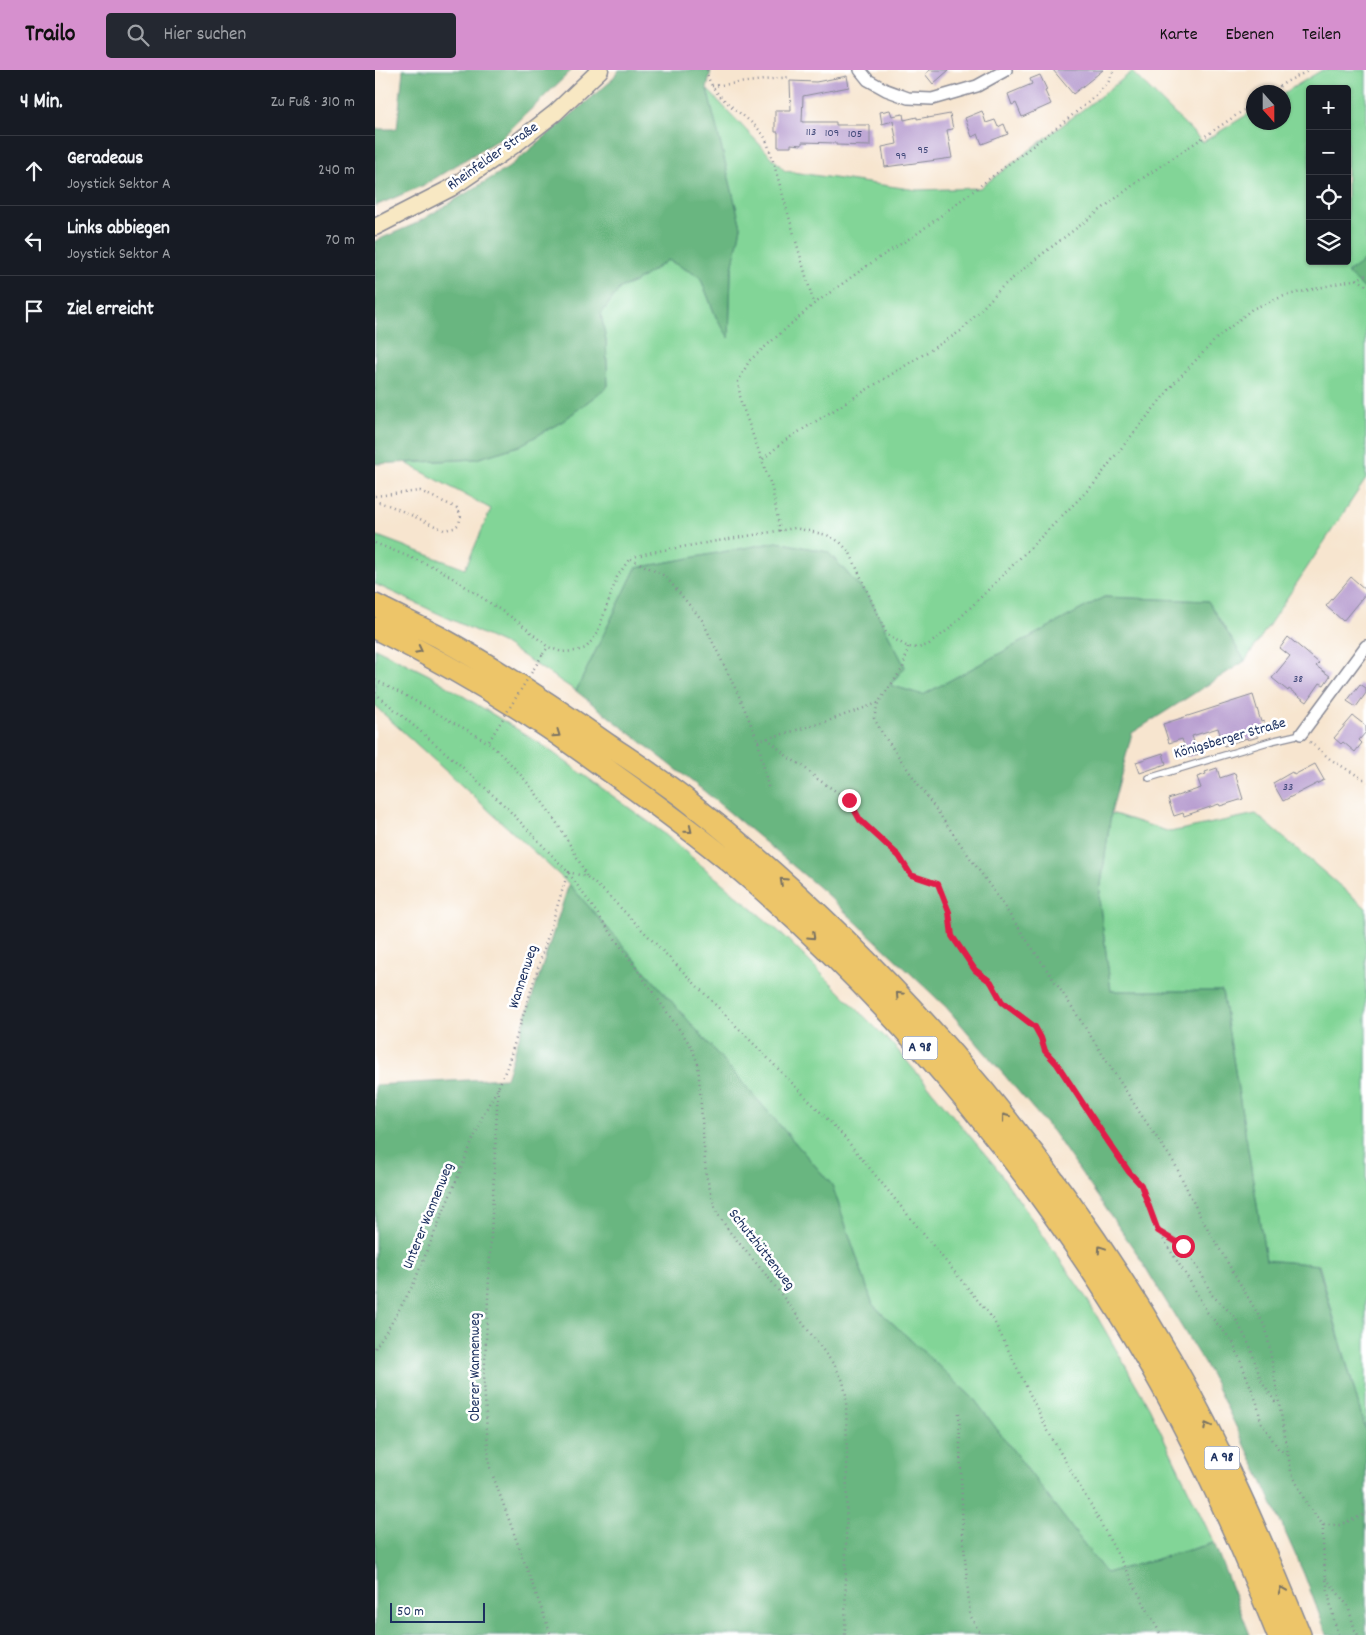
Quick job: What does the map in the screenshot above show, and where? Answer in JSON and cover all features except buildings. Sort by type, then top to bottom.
[{"type":"highway","name":"A 98","points":[[375,605],[439,637],[553,706],[681,796],[780,879],[865,959],[935,1033],[1056,1183],[1128,1289],[1171,1360],[1209,1430],[1262,1542],[1300,1635]]},
{"type":"highway","name":"A 98","points":[[375,628],[431,657],[542,724],[669,814],[755,883],[848,970],[944,1074],[1037,1191],[1109,1296],[1151,1367],[1191,1441],[1244,1552],[1278,1635]]},
{"type":"main road","name":"Rheinfelder Straße","points":[[375,227],[451,188],[514,145],[555,113],[600,70]]},
{"type":"street","points":[[859,70],[869,80],[886,90],[908,98],[932,99],[977,86],[1006,70]]},
{"type":"street","name":"Königsberger Straße","points":[[1301,734],[1366,646]]},
{"type":"lane","name":"Königsberger Straße","points":[[1149,778],[1271,741],[1301,734]]},
{"type":"path","points":[[707,70],[712,86],[727,103],[765,137],[813,304]]},
{"type":"path","points":[[1282,85],[1310,70]]},
{"type":"path","points":[[780,532],[772,488],[741,402],[738,382],[749,361],[813,304],[918,233],[1064,122],[1108,83],[1113,72]]},
{"type":"path","points":[[712,86],[790,77]]},
{"type":"path","points":[[763,459],[791,437],[961,331],[1002,287],[1037,258],[1140,180],[1246,109]]},
{"type":"path","points":[[375,543],[439,569],[520,623],[548,647],[563,652],[586,648],[597,634],[617,577],[630,558],[652,552],[795,528],[827,535],[840,542],[850,553],[887,634],[908,647],[918,648],[928,645],[961,616],[1094,484],[1176,381],[1216,339],[1252,309],[1284,296],[1357,279],[1366,275]]},
{"type":"path","points":[[1357,279],[1366,285]]},
{"type":"path","points":[[375,496],[420,491],[457,508],[461,515],[459,524],[454,528],[444,530],[391,506],[375,501]]},
{"type":"path","points":[[630,558],[665,576],[701,620],[740,698],[757,741],[769,791]]},
{"type":"path","points":[[489,742],[548,647]]},
{"type":"path","points":[[908,647],[903,668],[878,703],[874,718],[882,733],[995,893],[1175,1164],[1199,1214],[1266,1328],[1291,1471],[1306,1503],[1323,1525],[1325,1577],[1338,1635]]},
{"type":"path","points":[[375,680],[489,742],[516,770],[558,824],[587,877],[612,898],[840,1132],[993,1319],[1049,1433],[1161,1635]]},
{"type":"path","name":"Schutzhüttenweg","points":[[375,693],[459,764],[505,806],[569,872],[691,1046],[698,1064],[705,1175],[717,1211],[729,1231],[772,1282],[835,1366],[843,1381],[846,1395],[847,1465],[845,1635]]},
{"type":"path","points":[[757,741],[825,722],[878,703]]},
{"type":"path","points":[[1301,734],[1330,759],[1366,779]]},
{"type":"path","points":[[767,738],[789,758],[803,766],[815,778],[849,800],[860,820],[899,856],[911,875],[938,884],[949,912],[952,936],[975,970],[991,982],[1002,1002],[1035,1027],[1045,1051],[1057,1064],[1129,1172],[1141,1185],[1158,1231],[1207,1312],[1233,1342],[1257,1403],[1261,1422],[1278,1448],[1287,1455]]},
{"type":"path","points":[[569,872],[587,877]]},
{"type":"path","name":"Wannenweg","points":[[498,1088],[533,987],[569,872]]},
{"type":"path","name":"Unterer Wannenweg","points":[[375,1348],[413,1285],[484,1113],[498,1088]]},
{"type":"path","name":"Oberer Wannenweg","points":[[498,1088],[484,1382],[489,1466],[551,1635]]},
{"type":"path","points":[[1158,1231],[1183,1246],[1200,1271],[1212,1295],[1234,1316],[1250,1346],[1260,1378],[1279,1407]]},
{"type":"path","points":[[959,1413],[963,1534],[969,1615],[981,1635]]},
{"type":"path","points":[[1323,1525],[1339,1525],[1366,1514]]},
{"type":"path","points":[[1325,1577],[1348,1606],[1355,1630],[1359,1635]]},
{"type":"green space","points":[[403,70],[572,70],[502,137],[424,185],[375,206],[375,129],[397,129]]},
{"type":"green space","points":[[619,70],[711,70],[707,89],[741,227],[731,274],[729,338],[716,317],[700,277],[668,260],[635,282],[620,288],[601,314],[606,341],[608,386],[563,421],[519,446],[476,459],[375,464],[375,241],[415,224],[508,168],[610,82]]},
{"type":"green space","points":[[1322,70],[1366,70],[1366,259],[1348,273],[1366,290],[1366,479],[1245,661],[1208,601],[1104,597],[923,695],[890,685],[905,667],[869,597],[828,552],[777,542],[636,568],[576,691],[506,645],[375,584],[375,535],[465,569],[491,509],[406,463],[476,459],[519,446],[563,421],[608,386],[606,341],[601,314],[620,288],[635,282],[668,260],[700,277],[716,317],[729,337],[731,274],[741,227],[707,89],[785,171],[917,190],[980,188],[1132,72],[1203,142],[1246,115],[1246,130],[1291,130],[1291,89]]},
{"type":"green space","points":[[1366,259],[1366,290],[1347,273]]},
{"type":"green space","points":[[777,542],[828,552],[869,597],[905,667],[890,685],[923,695],[1104,597],[1208,601],[1245,661],[1132,733],[1111,813],[1099,899],[1111,991],[1222,991],[1266,1260],[1318,1265],[1366,1431],[1366,1635],[1327,1635],[1304,1574],[1259,1474],[1211,1375],[1136,1252],[1053,1132],[946,1007],[822,890],[704,791],[576,691],[636,568]]},
{"type":"green space","points":[[375,648],[429,675],[541,744],[661,831],[783,935],[895,1047],[996,1167],[1087,1299],[1149,1407],[1214,1543],[1106,1573],[974,1399],[873,1305],[832,1185],[569,884],[375,706]]},
{"type":"green space","points":[[1111,813],[1170,832],[1256,814],[1366,908],[1366,1431],[1319,1265],[1266,1260],[1222,991],[1111,991],[1099,899]]},
{"type":"green space","points":[[569,884],[832,1185],[873,1305],[974,1399],[1106,1573],[1214,1543],[1250,1635],[375,1635],[375,1085],[506,1078]]},
{"type":"route","points":[[849,800],[860,820],[899,856],[911,875],[938,884],[949,912],[952,936],[975,970],[991,982],[1002,1002],[1035,1027],[1045,1051],[1057,1064],[1129,1172],[1141,1185],[1158,1231],[1183,1246]]}]
